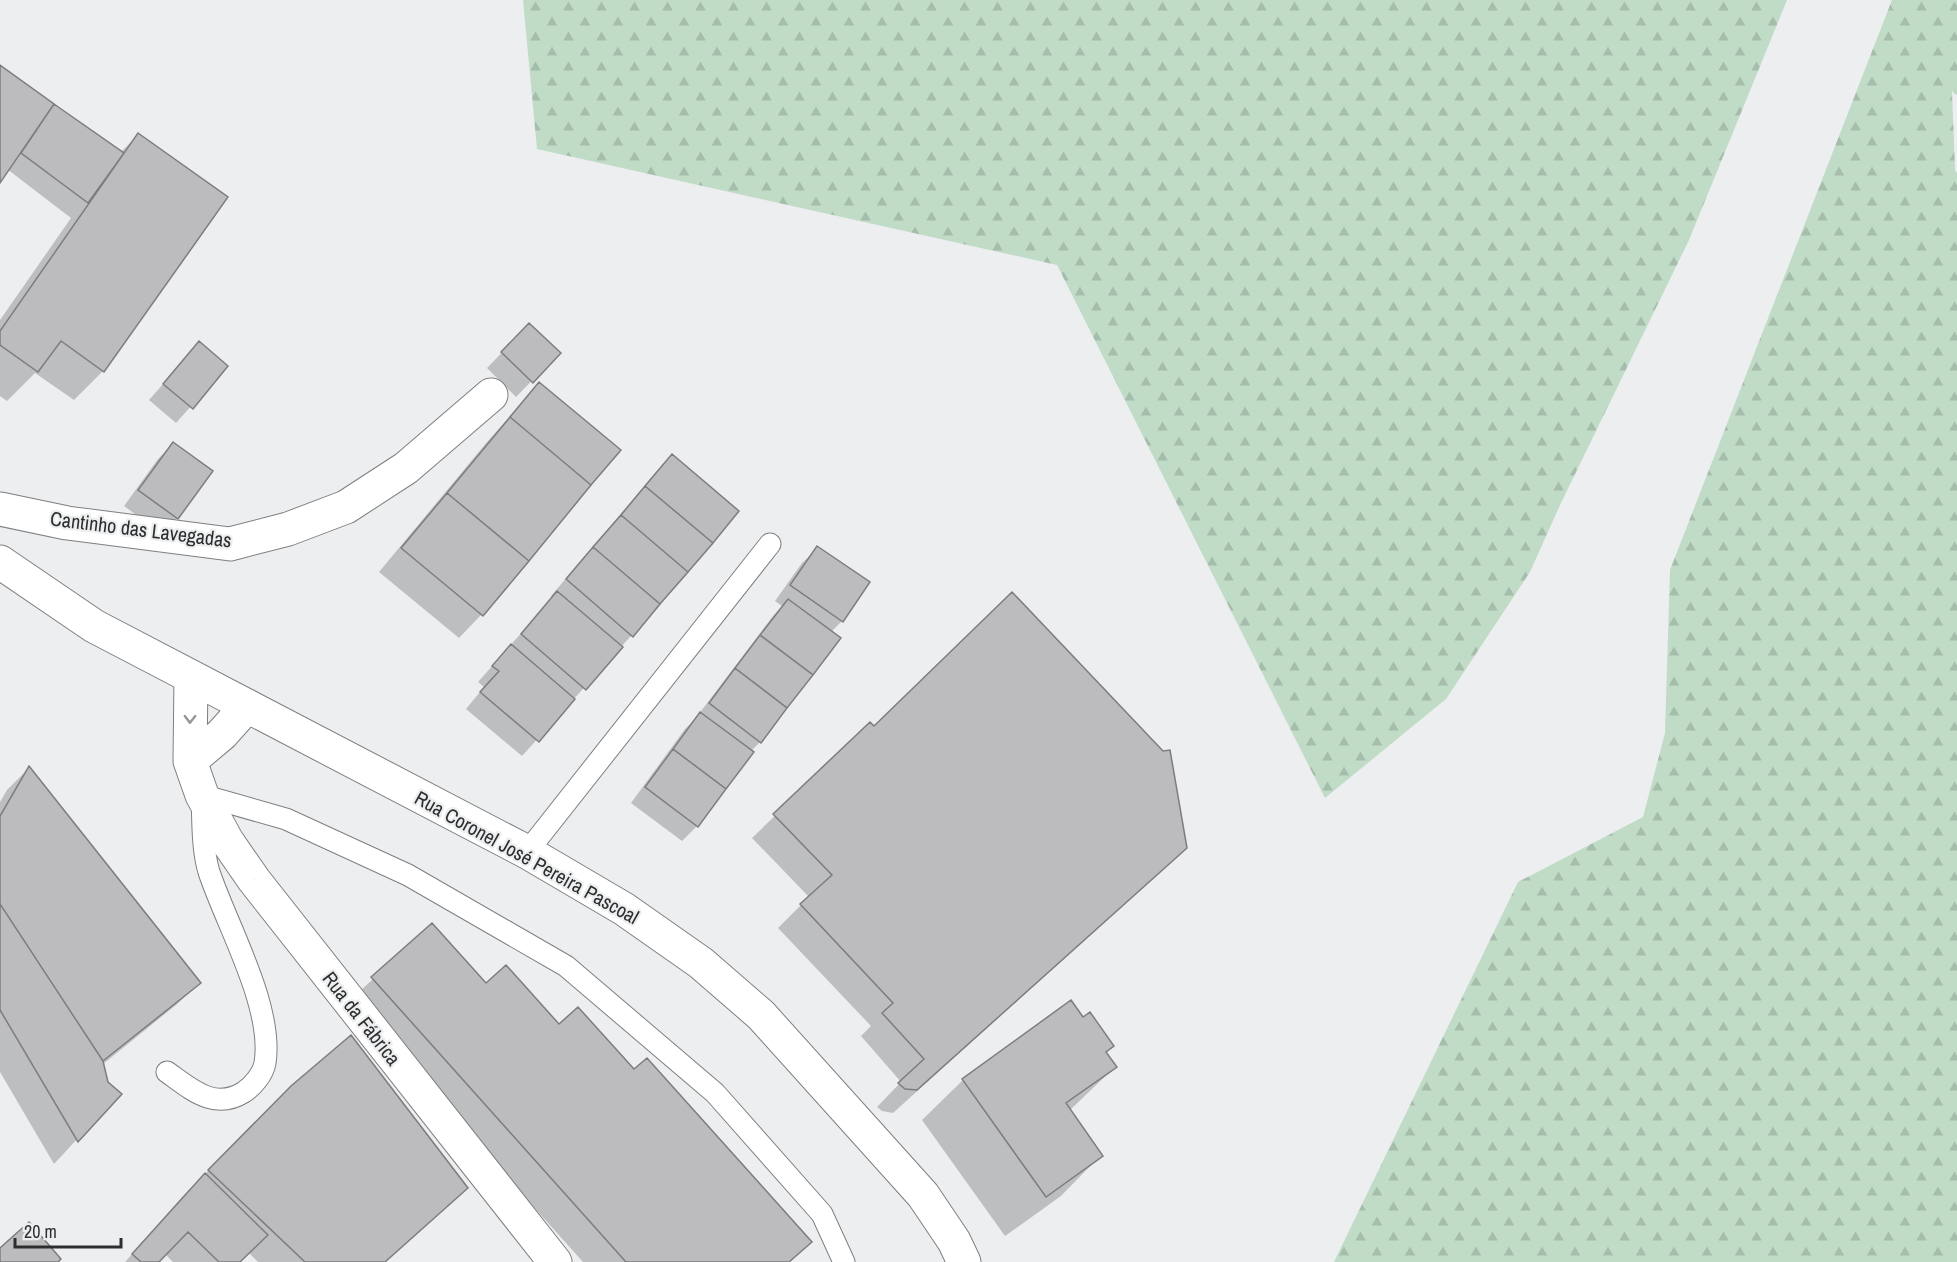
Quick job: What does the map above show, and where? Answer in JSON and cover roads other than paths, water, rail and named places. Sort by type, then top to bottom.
[{"type":"street","name":"Cantinho das Lavegadas","points":[[0,509],[67,523],[230,544],[288,529],[346,507],[406,468],[491,395]]},
{"type":"street","name":"Rua Coronel José Pereira Pascoal","points":[[0,562],[94,626],[526,852],[634,915],[701,963],[761,1015],[923,1195],[954,1241],[964,1262]]},
{"type":"street","name":"Rua da Fábrica","points":[[191,677],[190,761],[202,795],[226,841],[254,880],[555,1262]]},
{"type":"street","points":[[190,761],[222,734],[247,706]]},
{"type":"lane","points":[[526,852],[770,544]]},
{"type":"lane","points":[[167,1072],[199,1095],[218,1099],[234,1098],[248,1089],[259,1077],[265,1065],[266,1047],[262,1011],[209,870],[202,795],[286,819],[398,870],[566,966],[715,1093],[822,1214],[844,1262]]}]
